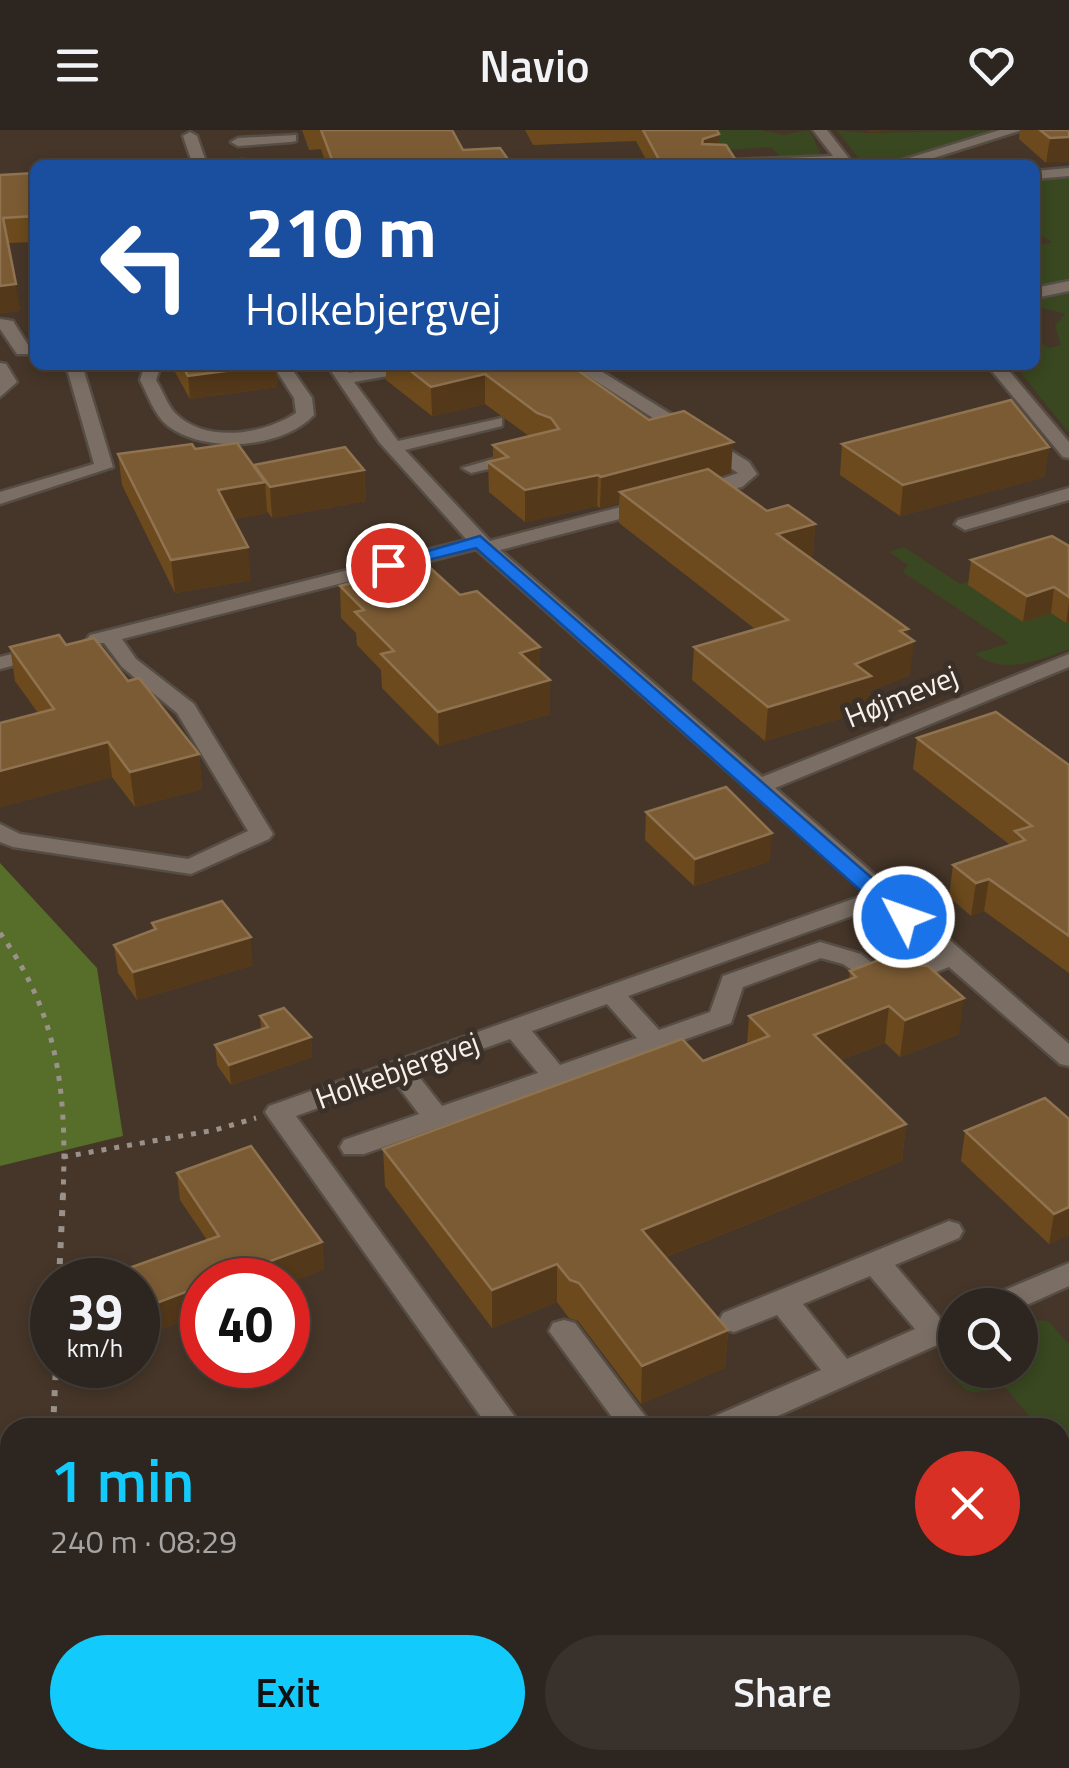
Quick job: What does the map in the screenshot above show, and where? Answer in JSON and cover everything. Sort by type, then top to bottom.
[{"type":"street","points":[[820,130],[842,160]]},
{"type":"street","points":[[910,160],[1015,130]]},
{"type":"street","points":[[190,136],[198,160]]},
{"type":"street","points":[[236,136],[291,138]]},
{"type":"street","points":[[1040,175],[1069,172]]},
{"type":"street","points":[[1040,292],[1069,286]]},
{"type":"street","points":[[0,324],[7,324],[29,349]]},
{"type":"street","points":[[0,354],[29,349]]},
{"type":"street","points":[[0,368],[8,382],[0,392]]},
{"type":"street","points":[[0,498],[104,467],[75,370]]},
{"type":"street","points":[[151,370],[148,380],[171,419],[189,430],[242,436],[293,426],[306,415],[303,398],[284,370]]},
{"type":"street","points":[[0,663],[672,500],[734,483],[748,474],[743,466],[587,370]]},
{"type":"street","points":[[999,370],[1069,452]]},
{"type":"street","points":[[339,372],[396,446],[483,545],[756,788],[1069,1058]]},
{"type":"street","points":[[396,446],[496,422]]},
{"type":"street","points":[[464,430],[503,460]]},
{"type":"street","points":[[471,468],[540,451]]},
{"type":"street","points":[[965,524],[1069,494]]},
{"type":"street","points":[[0,831],[14,840],[191,867],[260,834],[186,709],[129,662],[109,636]]},
{"type":"street","name":"Højmevej","points":[[756,788],[1069,660]]},
{"type":"street","name":"Holkebjergvej","points":[[500,1418],[279,1112],[881,897]]},
{"type":"street","points":[[354,1147],[722,1017],[732,982],[820,950],[852,959],[870,974],[905,976],[952,958]]},
{"type":"street","points":[[611,993],[654,1041]]},
{"type":"street","points":[[515,1028],[554,1076]]},
{"type":"street","points":[[399,1069],[436,1118]]},
{"type":"street","points":[[734,1322],[949,1231]]},
{"type":"street","points":[[875,1262],[938,1321]]},
{"type":"street","points":[[1037,1288],[1069,1274]]},
{"type":"street","points":[[782,1301],[842,1374]]},
{"type":"street","points":[[564,1331],[630,1418]]},
{"type":"street","points":[[742,1418],[938,1331]]},
{"type":"path","points":[[0,933],[16,951],[40,996],[57,1049],[63,1156],[59,1258]]},
{"type":"path","points":[[63,1156],[215,1130],[279,1112]]},
{"type":"path","points":[[54,1418],[55,1388]]},
{"type":"shaded area","points":[[0,130],[1069,130],[1069,1418],[0,1418]]},
{"type":"green space","points":[[699,130],[761,130],[783,135],[809,130],[822,156],[782,159],[771,147],[666,154]]},
{"type":"green space","points":[[837,130],[998,130],[912,157],[859,159]]},
{"type":"green space","points":[[1069,175],[1069,281],[1040,286],[1040,245],[1052,242],[1040,235],[1040,178]]},
{"type":"green space","points":[[1069,291],[1069,433],[1019,370],[1040,370],[1040,343],[1049,348],[1061,345],[1055,326],[1065,314],[1040,307],[1040,296]]},
{"type":"green space","points":[[904,547],[960,584],[1030,561],[1023,621],[1051,613],[1069,622],[1069,649],[1009,665],[975,654],[1009,643],[903,572],[908,565],[889,552]]},
{"type":"green space","points":[[0,863],[97,968],[123,1136],[0,1166]]},
{"type":"green space","points":[[1038,1320],[1048,1321],[1069,1344],[1069,1418],[1031,1418],[1006,1388],[1038,1388]]},
{"type":"green space","points":[[964,1388],[1006,1388],[976,1392]]},
{"type":"building","points":[[321,130],[452,130],[463,150],[500,148],[508,160],[332,160]]},
{"type":"building","points":[[643,130],[717,130],[719,134],[703,139],[702,144],[726,145],[736,160],[659,160]]},
{"type":"building","points":[[1040,130],[1069,130],[1069,137],[1050,138]]},
{"type":"building","points":[[30,173],[30,216],[3,218],[16,284],[0,286],[0,175]]},
{"type":"building","points":[[185,370],[234,370],[188,376]]},
{"type":"building","points":[[409,370],[577,370],[649,420],[684,411],[733,442],[601,477],[525,490],[488,462],[508,457],[493,445],[559,429],[551,418],[537,413],[485,374],[431,387]]},
{"type":"building","points":[[1011,400],[1049,447],[903,485],[842,444]]},
{"type":"building","points":[[237,443],[265,482],[218,490],[248,547],[171,560],[118,454],[192,444],[195,449]]},
{"type":"building","points":[[345,447],[364,470],[270,487],[254,465]]},
{"type":"building","points":[[708,469],[767,511],[788,505],[815,524],[777,534],[908,629],[900,631],[914,641],[855,664],[871,676],[768,707],[694,647],[788,620],[620,492]]},
{"type":"building","points":[[1052,536],[1069,546],[1069,597],[1054,587],[1027,596],[971,560]]},
{"type":"building","points":[[426,564],[460,595],[477,591],[540,647],[520,653],[550,680],[438,712],[381,654],[394,651],[355,612],[364,610],[340,586]]},
{"type":"building","points":[[59,635],[66,645],[94,638],[128,681],[139,678],[199,754],[130,772],[108,742],[0,771],[0,723],[54,709],[10,647]]},
{"type":"building","points":[[996,712],[1069,765],[1069,936],[989,879],[976,883],[953,865],[1025,840],[1015,831],[1032,826],[917,738]]},
{"type":"building","points":[[726,787],[772,833],[695,859],[646,812]]},
{"type":"building","points":[[222,901],[251,937],[133,972],[114,945],[156,929],[152,923]]},
{"type":"building","points":[[895,954],[906,964],[928,966],[964,998],[905,1020],[889,1006],[814,1035],[906,1124],[642,1230],[728,1330],[642,1366],[579,1283],[570,1280],[557,1264],[492,1290],[383,1149],[682,1039],[703,1061],[769,1036],[749,1016],[856,977],[850,971]]},
{"type":"building","points":[[284,1008],[311,1037],[229,1065],[215,1045],[268,1027],[260,1016]]},
{"type":"building","points":[[1045,1098],[1069,1119],[1069,1207],[1054,1214],[965,1131]]},
{"type":"building","points":[[251,1146],[322,1242],[279,1258],[180,1258],[180,1294],[160,1302],[157,1258],[219,1236],[177,1173]]},
{"type":"route","points":[[388,565],[480,542],[904,917]]}]
